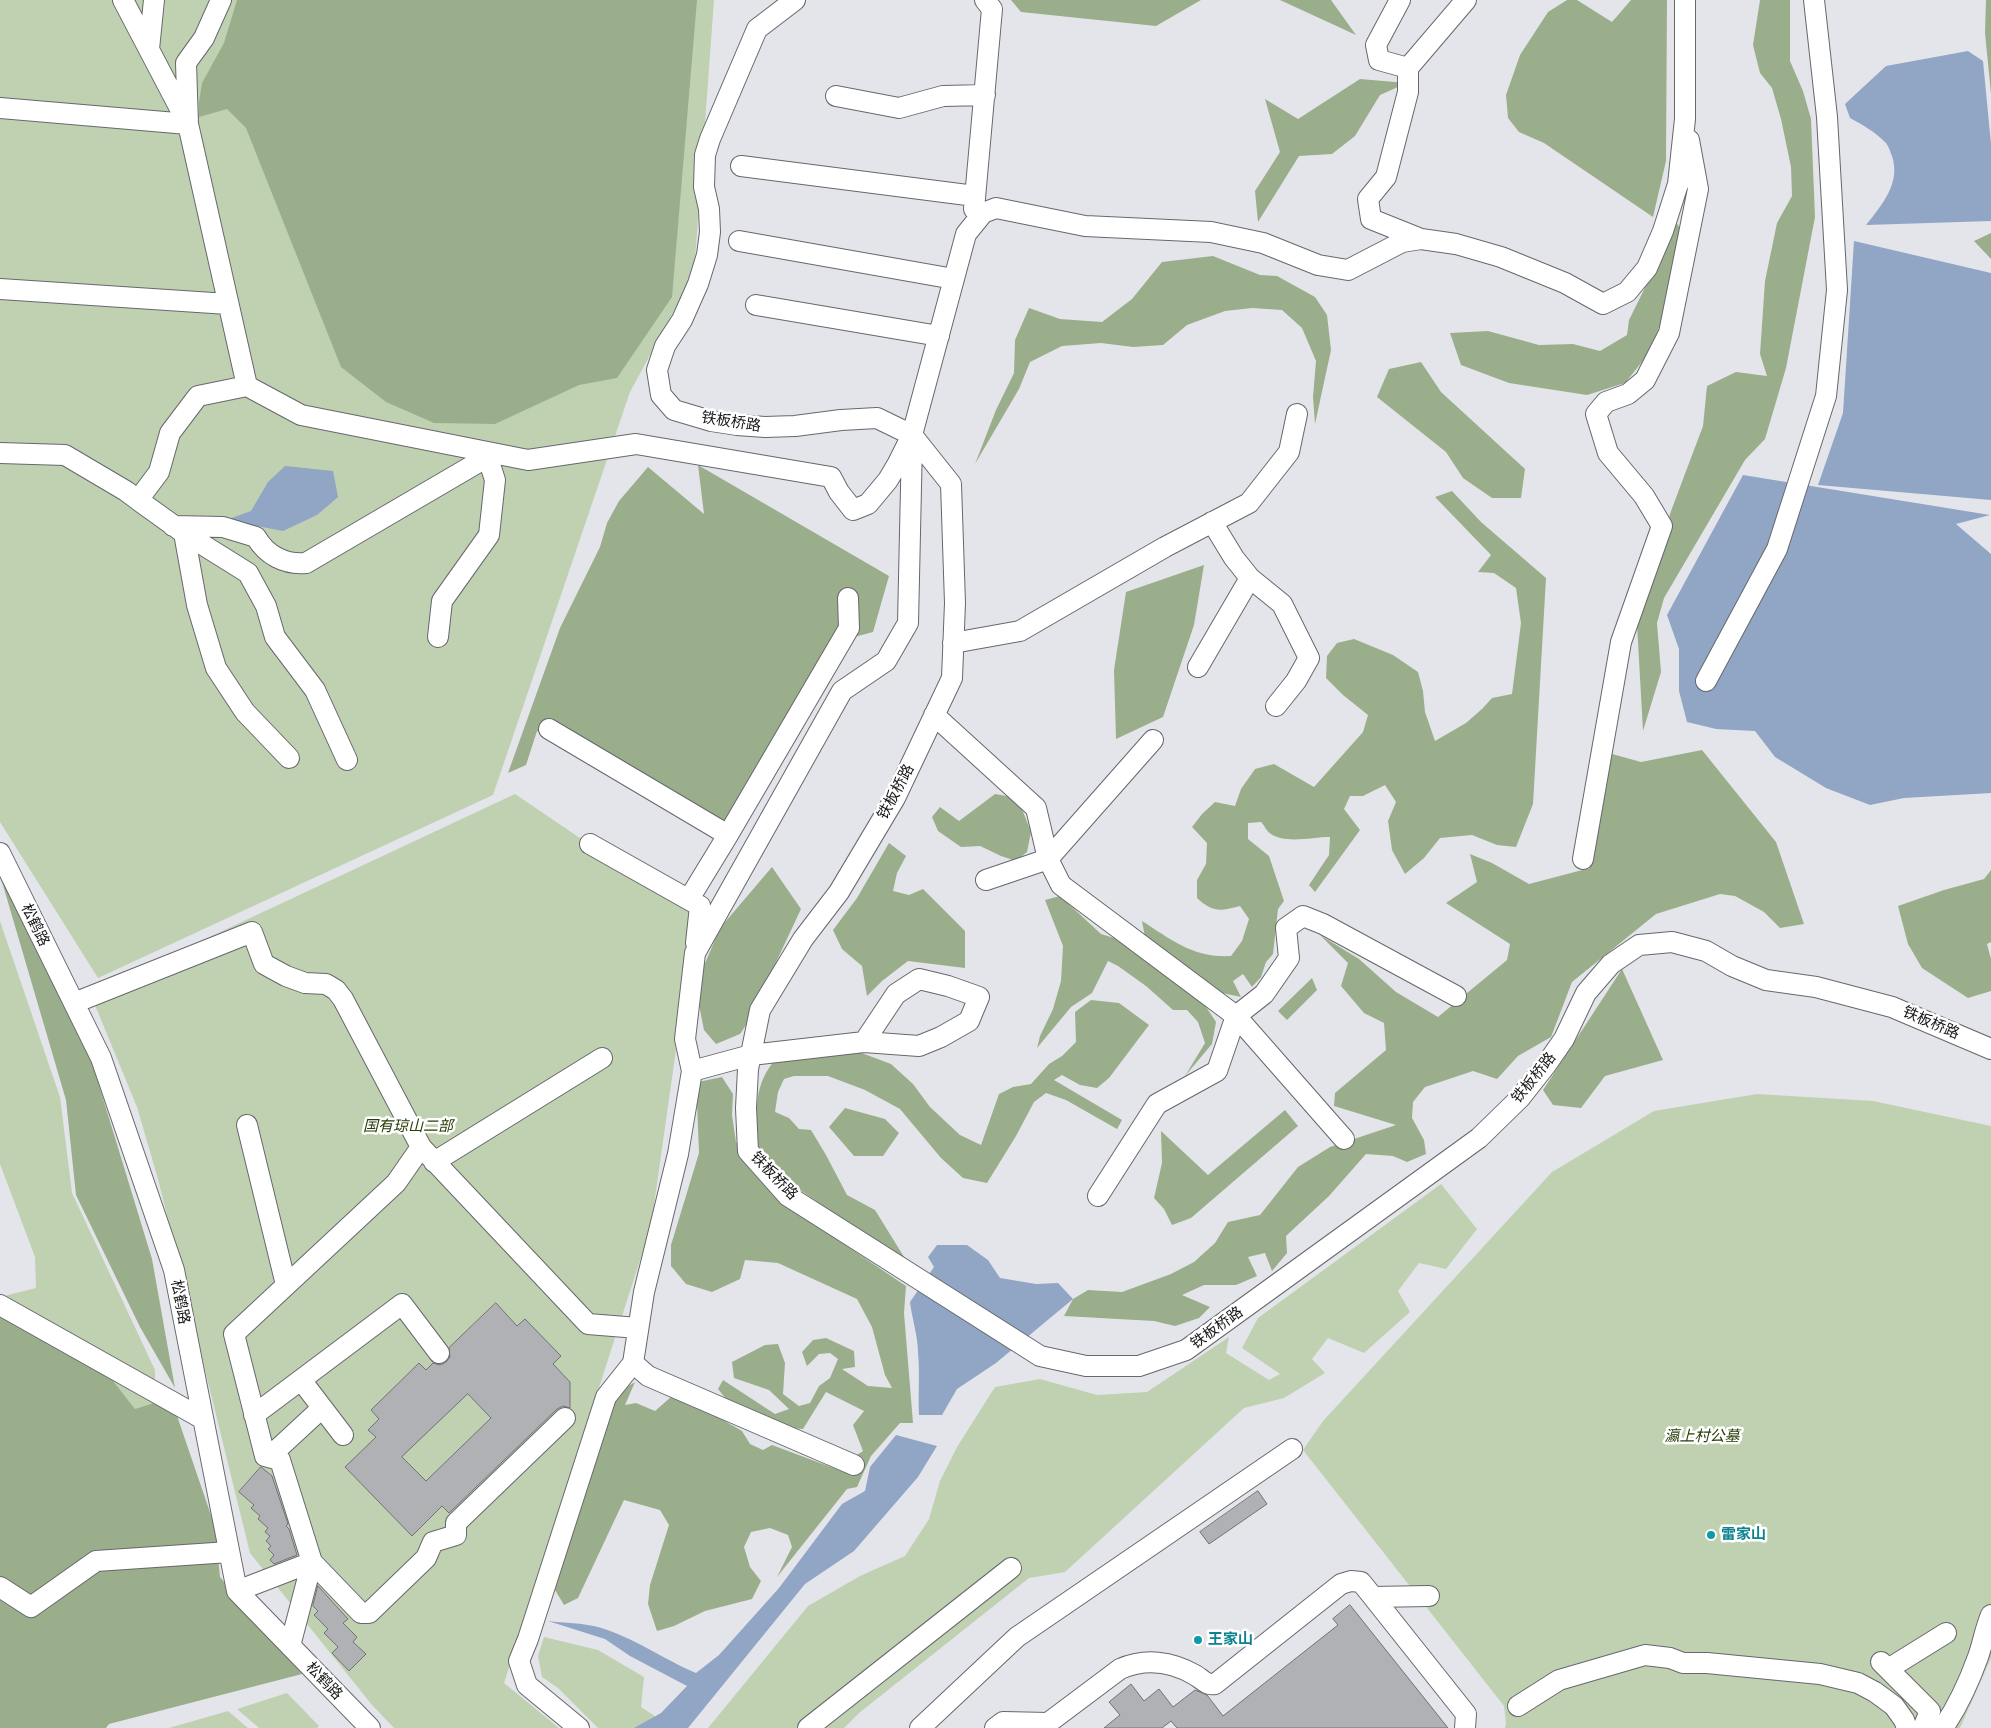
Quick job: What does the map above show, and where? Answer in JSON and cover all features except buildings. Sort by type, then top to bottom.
[{"type":"street","points":[[123,0],[188,124]]},
{"type":"street","points":[[149,49],[154,0]]},
{"type":"street","points":[[221,0],[204,38],[186,63],[188,124],[247,386]]},
{"type":"street","name":"铁板桥路","points":[[795,0],[757,29],[710,139],[705,155],[704,187],[709,209],[710,232],[707,255],[698,284],[682,320],[665,346],[657,370],[661,395],[674,410],[728,424],[772,427],[877,418],[912,435],[951,484],[955,603],[952,678],[890,807],[839,892],[803,939],[760,1010],[748,1070],[746,1108],[748,1151],[788,1196],[1040,1356],[1086,1366],[1139,1366],[1186,1350],[1479,1138],[1520,1098],[1546,1065],[1564,1039],[1586,993],[1611,964],[1639,945],[1672,942],[1706,951],[1732,966],[1766,980],[1816,987],[1892,1007],[1991,1049]]},
{"type":"street","points":[[973,224],[992,9],[985,0]]},
{"type":"street","points":[[1400,0],[1376,45],[1379,60],[1408,68]]},
{"type":"street","points":[[1466,0],[1408,68],[1408,92],[1386,177],[1368,199],[1371,219],[1421,239],[1456,244],[1501,256],[1565,284],[1603,304],[1627,292],[1647,268],[1663,230],[1678,184],[1685,119],[1685,0]]},
{"type":"street","points":[[1706,681],[1777,548],[1826,396],[1837,290],[1827,117],[1814,0]]},
{"type":"street","points":[[836,96],[899,108],[943,96],[984,95]]},
{"type":"street","points":[[0,108],[188,124]]},
{"type":"street","points":[[1582,859],[1621,642],[1662,526],[1644,496],[1608,453],[1596,414],[1606,402],[1628,394],[1645,380],[1669,333],[1698,189],[1685,119]]},
{"type":"street","points":[[741,166],[975,196]]},
{"type":"street","points":[[138,500],[160,472],[170,433],[198,396],[247,386],[301,415],[528,460],[636,444],[831,476],[839,492],[853,510],[868,504],[888,480],[912,435],[966,234],[982,213],[996,208],[1085,226],[1211,232],[1263,244],[1318,265],[1348,270],[1402,242],[1421,239]]},
{"type":"street","points":[[739,241],[954,279]]},
{"type":"street","points":[[0,289],[228,304]]},
{"type":"street","points":[[756,305],[939,336]]},
{"type":"street","points":[[953,643],[1020,630],[1165,547],[1249,503],[1289,452],[1297,414]]},
{"type":"street","points":[[695,953],[842,690],[886,661],[908,623],[912,435]]},
{"type":"street","points":[[174,531],[223,527],[256,537],[262,547],[285,562],[293,564],[306,563],[477,463],[486,452]]},
{"type":"street","points":[[438,637],[442,601],[489,535],[495,480],[486,452]]},
{"type":"street","points":[[0,453],[65,455],[126,491],[174,531],[216,668],[245,712],[289,758]]},
{"type":"street","points":[[65,455],[89,480],[248,573],[266,606],[275,637],[315,690],[347,760]]},
{"type":"street","points":[[1212,522],[1234,558],[1250,578],[1282,604],[1309,658],[1296,681],[1276,706]]},
{"type":"street","points":[[1198,667],[1250,578]]},
{"type":"street","points":[[689,899],[849,628],[848,598]]},
{"type":"street","points":[[934,715],[1036,808],[1048,859],[1062,885],[1236,1016],[1344,1139]]},
{"type":"street","points":[[549,729],[728,834]]},
{"type":"street","points":[[986,880],[1048,859],[1153,740]]},
{"type":"street","points":[[579,1728],[527,1686],[519,1661],[528,1640],[606,1397],[632,1363],[644,1292],[678,1154],[692,1071],[685,1040],[700,906],[590,844]]},
{"type":"street","name":"松鹤路","points":[[0,853],[101,1058],[174,1270],[238,1592],[370,1728]]},
{"type":"street","points":[[1098,1196],[1157,1104],[1217,1071],[1236,1016],[1264,994],[1289,958],[1286,928],[1303,916],[1322,924],[1456,996]]},
{"type":"street","points":[[74,1003],[252,932],[264,964],[286,976],[305,983],[326,984],[336,990],[343,999],[428,1155],[588,1324],[638,1328]]},
{"type":"street","points":[[692,1071],[751,1056],[864,1042],[919,1046],[941,1037],[970,1021],[979,997],[948,986],[919,979],[896,994],[864,1042]]},
{"type":"street","points":[[564,1418],[456,1523],[456,1535],[433,1542],[426,1558],[369,1613],[361,1613],[312,1562],[280,1460],[265,1456],[234,1334],[428,1155],[602,1058]]},
{"type":"street","points":[[246,1126],[286,1285]]},
{"type":"street","points":[[254,1415],[402,1304],[439,1353]]},
{"type":"street","points":[[0,1305],[203,1419]]},
{"type":"street","points":[[632,1363],[648,1376],[854,1465]]},
{"type":"street","points":[[301,1380],[343,1435]]},
{"type":"street","points":[[270,1457],[322,1408]]},
{"type":"street","points":[[920,1728],[1017,1637],[1292,1449]]},
{"type":"street","points":[[0,1587],[31,1606],[96,1561],[229,1552]]},
{"type":"street","points":[[238,1592],[312,1562]]},
{"type":"street","points":[[290,1646],[312,1562]]},
{"type":"street","points":[[808,1728],[1011,1568]]},
{"type":"street","points":[[995,1728],[1003,1722],[1048,1723],[1120,1669],[1133,1664],[1150,1661],[1173,1666],[1195,1675],[1209,1684],[1215,1684],[1341,1584],[1351,1580],[1361,1582],[1466,1714],[1465,1728]]},
{"type":"street","points":[[1373,1597],[1429,1596]]},
{"type":"street","points":[[1943,1728],[1965,1691],[1991,1615]]},
{"type":"street","points":[[1923,1728],[1930,1711],[1885,1666],[1946,1633]]},
{"type":"street","points":[[1518,1706],[1559,1680],[1645,1655],[1670,1658],[1683,1663],[1707,1663],[1820,1674],[1858,1682],[1876,1692],[1894,1706],[1907,1728]]},
{"type":"green space","points":[[0,0],[714,0],[694,274],[630,392],[493,795],[98,978],[0,822]]},
{"type":"green space","points":[[237,0],[697,0],[672,297],[617,378],[579,385],[495,424],[434,423],[386,402],[341,367],[246,128],[227,109],[199,117],[202,83],[224,43]]},
{"type":"green space","points":[[1011,0],[1201,0],[1156,26],[1021,12]]},
{"type":"green space","points":[[1280,0],[1331,0],[1356,35]]},
{"type":"green space","points":[[1567,0],[1577,0],[1612,22],[1631,0],[1667,0],[1666,161],[1653,217],[1544,143],[1519,132],[1508,118],[1506,95],[1520,55],[1548,12]]},
{"type":"green space","points":[[1760,0],[1790,0],[1790,61],[1803,91],[1811,119],[1815,217],[1786,368],[1765,439],[1745,460],[1664,598],[1657,623],[1661,672],[1643,731],[1637,624],[1671,511],[1703,426],[1707,386],[1736,372],[1767,376],[1760,354],[1765,281],[1777,223],[1792,196],[1791,167],[1781,119],[1772,88],[1760,73],[1753,45]]},
{"type":"green space","points":[[1986,0],[1991,0],[1991,94],[1985,33]]},
{"type":"green space","points":[[1360,79],[1407,83],[1380,95],[1355,136],[1332,154],[1299,156],[1258,222],[1255,191],[1280,152],[1265,99],[1298,119]]},
{"type":"green space","points":[[1677,223],[1686,241],[1667,305],[1650,352],[1625,383],[1587,395],[1509,383],[1461,365],[1450,333],[1488,331],[1539,345],[1573,344],[1600,351],[1627,335],[1629,320]]},
{"type":"green space","points":[[1991,233],[1991,259],[1974,241]]},
{"type":"green space","points":[[1213,256],[1260,275],[1277,276],[1315,297],[1327,315],[1331,350],[1315,424],[1313,397],[1316,361],[1302,328],[1282,310],[1252,308],[1225,311],[1187,325],[1163,345],[1133,347],[1101,343],[1062,346],[1030,362],[1019,389],[975,464],[996,410],[1014,373],[1015,340],[1029,308],[1060,319],[1102,322],[1132,299],[1162,262]]},
{"type":"green space","points":[[1421,362],[1441,392],[1525,469],[1521,498],[1492,498],[1463,478],[1446,452],[1377,397],[1389,369]]},
{"type":"green space","points":[[698,465],[889,576],[873,632],[832,643],[717,839],[537,731],[526,765],[508,773],[560,628],[600,547],[607,523],[619,501],[648,467],[704,514]]},
{"type":"green space","points":[[1452,491],[1481,522],[1546,578],[1533,804],[1516,847],[1497,845],[1472,835],[1440,838],[1424,858],[1405,874],[1392,850],[1388,821],[1396,802],[1385,785],[1363,796],[1350,796],[1344,809],[1360,830],[1315,892],[1309,885],[1329,855],[1330,837],[1284,839],[1270,833],[1261,822],[1248,823],[1248,839],[1269,856],[1284,901],[1278,909],[1273,954],[1266,962],[1261,977],[1252,987],[1243,974],[1233,981],[1241,997],[1222,993],[1145,937],[1142,921],[1173,941],[1205,954],[1231,956],[1242,941],[1249,919],[1240,906],[1222,910],[1208,906],[1197,898],[1197,880],[1206,864],[1207,843],[1192,827],[1215,802],[1235,806],[1241,789],[1255,769],[1274,764],[1314,787],[1363,732],[1368,715],[1343,695],[1326,678],[1327,656],[1337,643],[1354,639],[1393,655],[1418,672],[1423,691],[1425,712],[1435,741],[1466,723],[1492,698],[1512,694],[1521,623],[1516,588],[1494,573],[1478,572],[1491,555],[1435,497]]},
{"type":"green space","points":[[1204,565],[1194,625],[1163,717],[1116,739],[1114,670],[1126,592]]},
{"type":"green space","points":[[1702,750],[1776,842],[1804,924],[1780,928],[1764,912],[1735,896],[1720,894],[1656,914],[1572,982],[1551,1037],[1518,1056],[1497,1079],[1473,1071],[1425,1087],[1413,1102],[1412,1118],[1424,1140],[1426,1154],[1407,1162],[1393,1156],[1366,1154],[1329,1196],[1286,1236],[1287,1253],[1272,1271],[1265,1253],[1248,1257],[1257,1276],[1236,1285],[1204,1285],[1182,1295],[1210,1307],[1199,1318],[1175,1326],[1154,1321],[1064,1316],[1073,1299],[1088,1290],[1122,1292],[1171,1274],[1194,1262],[1215,1243],[1228,1222],[1260,1215],[1298,1167],[1330,1147],[1396,1125],[1334,1106],[1335,1093],[1386,1050],[1384,1023],[1364,1013],[1341,986],[1348,963],[1320,935],[1359,959],[1396,992],[1438,1017],[1507,960],[1510,944],[1446,903],[1477,882],[1470,854],[1492,863],[1529,884],[1590,868],[1605,752],[1641,762]]},
{"type":"green space","name":"国有琼山二部","points":[[515,794],[695,916],[651,1226],[504,1683],[559,1728],[394,1728],[372,1705],[250,1553],[158,1179],[137,1107],[90,993]]},
{"type":"green space","points":[[995,794],[1012,797],[1020,804],[1031,832],[1027,852],[1016,861],[980,846],[961,847],[938,831],[932,817],[940,807],[959,821]]},
{"type":"green space","points":[[889,843],[906,856],[897,873],[893,891],[909,895],[923,889],[965,931],[965,968],[908,961],[882,981],[867,996],[862,966],[842,949],[833,930],[857,898]]},
{"type":"green space","points":[[772,867],[801,909],[748,1022],[740,1034],[716,1044],[704,1030],[699,1005],[703,968],[720,928]]},
{"type":"green space","points":[[1991,870],[1991,942],[1987,944],[1991,959],[1991,991],[1968,998],[1922,968],[1908,944],[1898,906],[1984,879]]},
{"type":"green space","points":[[0,875],[91,1059],[152,1259],[175,1388],[140,1327],[76,1195],[66,1100]]},
{"type":"green space","points":[[1060,896],[1101,934],[1117,939],[1199,996],[1216,1022],[1212,1044],[1185,1076],[1205,1043],[1198,1022],[1187,1010],[1173,1010],[1146,986],[1108,961],[1092,993],[1071,1007],[1037,1048],[1040,1036],[1053,1009],[1061,981],[1063,946],[1045,900]]},
{"type":"green space","points":[[0,921],[60,1097],[72,1193],[155,1370],[155,1409],[0,1728],[0,1297],[36,1288],[35,1257],[0,1164]]},
{"type":"green space","points":[[1622,969],[1663,1060],[1605,1076],[1581,1108],[1553,1105],[1543,1090]]},
{"type":"green space","points":[[1312,978],[1317,990],[1287,1020],[1278,1011]]},
{"type":"green space","points":[[1091,1000],[1119,1003],[1149,1025],[1109,1078],[1097,1088],[1080,1085],[1062,1075],[1054,1080],[1122,1120],[1117,1129],[1066,1100],[1046,1093],[1034,1102],[987,1183],[963,1178],[941,1158],[900,1109],[865,1090],[828,1076],[794,1076],[784,1079],[778,1092],[775,1112],[789,1118],[799,1129],[811,1130],[847,1195],[875,1210],[909,1265],[793,1185],[757,1145],[757,1108],[760,1087],[770,1066],[779,1055],[859,1052],[891,1064],[913,1084],[930,1107],[960,1135],[981,1145],[999,1094],[1013,1087],[1031,1084],[1049,1064],[1062,1056],[1076,1042],[1075,1012]]},
{"type":"green space","points":[[722,1077],[733,1094],[732,1115],[736,1142],[777,1199],[906,1286],[904,1313],[913,1423],[900,1423],[871,1456],[857,1487],[847,1489],[777,1577],[792,1547],[788,1535],[770,1528],[751,1532],[744,1547],[750,1567],[761,1581],[752,1599],[705,1611],[674,1626],[657,1631],[648,1604],[650,1585],[669,1525],[660,1510],[624,1500],[578,1598],[564,1605],[552,1585],[610,1410],[622,1390],[635,1382],[625,1405],[636,1403],[655,1411],[671,1397],[716,1416],[742,1431],[750,1444],[763,1450],[772,1445],[844,1472],[854,1457],[863,1451],[853,1425],[864,1411],[826,1392],[803,1429],[788,1428],[727,1400],[718,1389],[723,1380],[775,1414],[789,1409],[769,1390],[734,1378],[732,1362],[765,1345],[778,1344],[785,1363],[783,1394],[799,1406],[810,1403],[819,1386],[830,1378],[838,1359],[830,1353],[819,1354],[807,1366],[802,1352],[813,1340],[826,1338],[854,1351],[855,1367],[842,1369],[868,1386],[892,1388],[885,1375],[872,1327],[857,1299],[778,1263],[745,1260],[740,1279],[712,1292],[686,1284],[671,1266],[671,1245],[699,1153],[698,1082]]},
{"type":"green space","name":"瀛上村公墓","points":[[1757,1094],[1873,1101],[1991,1126],[1991,1658],[1960,1728],[1505,1728],[1504,1706],[1303,1450],[1323,1421],[1552,1172],[1654,1111]]},
{"type":"green space","points":[[845,1108],[885,1119],[899,1133],[883,1156],[854,1156],[829,1127]]},
{"type":"green space","points":[[1285,1110],[1298,1126],[1191,1218],[1172,1225],[1164,1209],[1154,1198],[1162,1163],[1161,1131],[1208,1175]]},
{"type":"green space","points":[[1441,1184],[1477,1229],[1446,1269],[1419,1263],[1398,1291],[1410,1312],[1364,1353],[1328,1338],[1312,1359],[1325,1373],[1284,1398],[1244,1408],[1065,1572],[1029,1578],[859,1713],[844,1728],[708,1728],[808,1606],[860,1576],[905,1556],[929,1519],[940,1481],[957,1447],[995,1387],[1040,1379],[1097,1395],[1147,1392],[1229,1337],[1226,1353],[1269,1380],[1280,1374],[1242,1348],[1258,1318]]},
{"type":"green space","points":[[0,1294],[84,1344],[135,1409],[154,1403],[174,1407],[215,1527],[220,1577],[302,1674],[109,1724],[106,1728],[0,1728]]},
{"type":"green space","points":[[544,1637],[598,1650],[644,1677],[641,1707],[673,1728],[598,1728],[558,1688],[542,1677],[538,1656]]},
{"type":"green space","points":[[287,1693],[319,1726],[317,1728],[259,1728],[237,1709]]},
{"type":"green space","points":[[228,1711],[248,1728],[169,1728]]},
{"type":"water","points":[[1968,51],[1983,61],[1991,144],[1991,221],[1866,225],[1888,193],[1894,175],[1894,166],[1892,156],[1886,144],[1873,132],[1850,118],[1845,104],[1886,66]]},
{"type":"water","points":[[1854,241],[1991,273],[1991,500],[1818,485],[1843,413]]},
{"type":"water","points":[[285,466],[333,471],[338,497],[317,515],[283,531],[226,520],[251,511],[268,482]]},
{"type":"water","points":[[1743,475],[1990,515],[1956,524],[1991,554],[1991,793],[1904,798],[1870,805],[1826,788],[1775,757],[1755,731],[1716,729],[1687,722],[1679,691],[1679,649],[1667,615]]},
{"type":"water","points":[[937,1245],[967,1245],[988,1260],[1000,1278],[1036,1284],[1058,1283],[1073,1299],[996,1363],[957,1389],[942,1415],[919,1415],[918,1346],[910,1302],[934,1267],[928,1257]]},
{"type":"water","points":[[896,1435],[937,1446],[918,1477],[854,1551],[805,1584],[688,1728],[634,1728],[661,1713],[687,1686],[630,1656],[605,1639],[548,1621],[586,1625],[611,1631],[696,1673],[719,1655],[779,1588],[842,1504],[865,1491],[870,1467]]},
{"type":"place","name":"雷家山","points":[[1711,1535]]},
{"type":"place","name":"王家山","points":[[1198,1640]]}]
